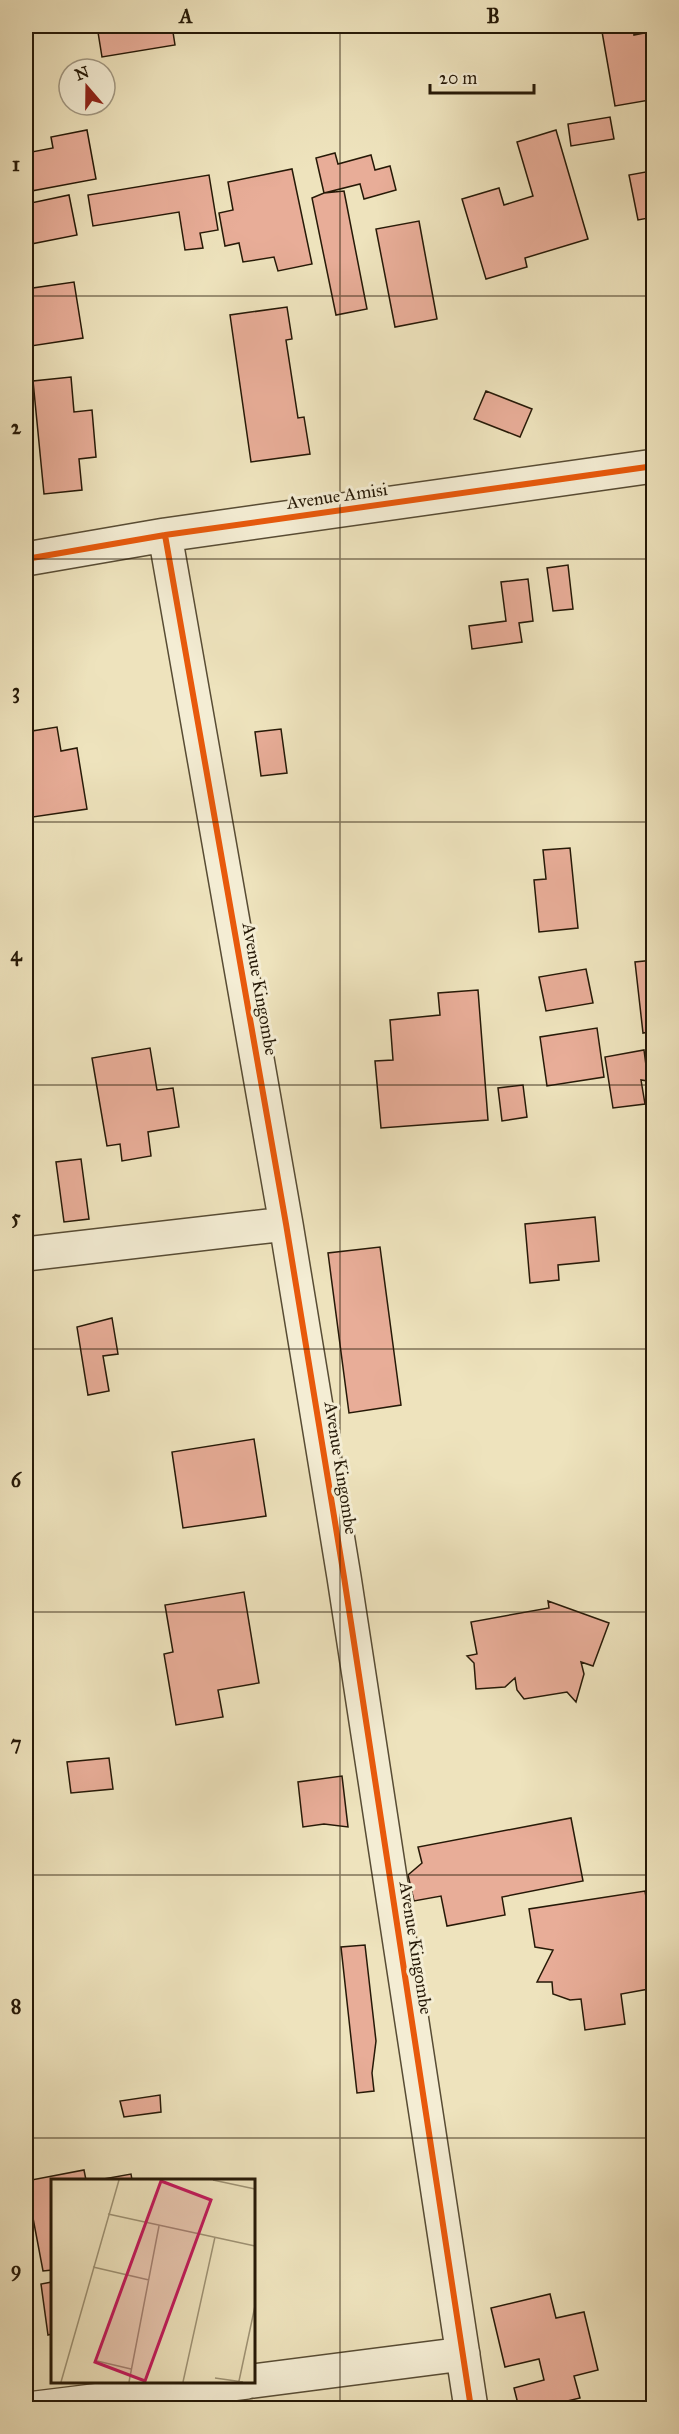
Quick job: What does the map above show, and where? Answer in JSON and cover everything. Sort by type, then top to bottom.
[{"type":"street","name":"Avenue Amisi","points":[[26,559],[165,535],[654,466]]},
{"type":"street","name":"Avenue Kingombe","points":[[165,535],[286,1224],[344,1577],[471,2409]]},
{"type":"street","points":[[26,1254],[286,1224]]},
{"type":"street","points":[[255,2381],[464,2354]]},
{"type":"street","points":[[36,2409],[239,2383]]},
{"type":"building","points":[[97,26],[172,26],[175,45],[102,57]]},
{"type":"building","points":[[256,26],[278,26],[256,29]]},
{"type":"building","points":[[601,26],[633,26],[634,35],[654,31],[654,88],[648,89],[650,100],[615,106]]},
{"type":"building","points":[[610,117],[614,139],[571,146],[568,124]]},
{"type":"building","points":[[87,130],[96,179],[26,192],[26,153],[53,148],[51,137]]},
{"type":"building","points":[[556,130],[588,239],[525,258],[527,267],[486,279],[462,199],[499,188],[504,205],[533,196],[517,142]]},
{"type":"building","points":[[335,153],[338,164],[371,155],[375,170],[390,166],[396,190],[364,199],[360,184],[324,193],[316,158]]},
{"type":"building","points":[[292,169],[312,264],[278,271],[274,257],[243,262],[239,243],[225,246],[219,213],[233,210],[228,182]]},
{"type":"building","points":[[651,171],[654,184],[654,217],[638,220],[629,175]]},
{"type":"building","points":[[209,175],[218,230],[200,233],[203,248],[185,250],[179,212],[93,226],[88,195]]},
{"type":"building","points":[[344,191],[367,309],[336,315],[312,198],[324,193]]},
{"type":"building","points":[[69,195],[77,235],[26,245],[26,204]]},
{"type":"building","points":[[419,221],[437,319],[395,327],[376,229]]},
{"type":"building","points":[[74,282],[83,338],[31,346],[26,289]]},
{"type":"building","points":[[287,307],[292,339],[286,340],[298,418],[304,417],[310,454],[251,462],[230,315]]},
{"type":"building","points":[[71,377],[74,412],[92,410],[96,457],[79,459],[82,490],[44,494],[33,381]]},
{"type":"building","points":[[486,391],[532,409],[520,437],[474,419]]},
{"type":"building","points":[[568,565],[573,609],[553,611],[547,568]]},
{"type":"building","points":[[528,579],[533,621],[519,623],[522,642],[472,649],[469,626],[506,621],[501,582]]},
{"type":"building","points":[[57,727],[61,751],[77,748],[87,809],[26,818],[26,732]]},
{"type":"building","points":[[281,729],[287,773],[261,776],[255,732]]},
{"type":"building","points":[[570,848],[578,928],[539,932],[534,880],[546,879],[543,850]]},
{"type":"building","points":[[654,960],[654,1031],[643,1033],[635,962]]},
{"type":"building","points":[[586,969],[593,1003],[546,1011],[539,977]]},
{"type":"building","points":[[478,990],[488,1120],[381,1128],[375,1061],[393,1060],[390,1020],[440,1015],[438,993]]},
{"type":"building","points":[[597,1028],[604,1077],[547,1086],[540,1037]]},
{"type":"building","points":[[150,1048],[157,1090],[173,1088],[179,1127],[148,1132],[151,1156],[122,1161],[120,1144],[107,1146],[92,1058]]},
{"type":"building","points":[[644,1050],[648,1081],[641,1080],[645,1104],[613,1108],[605,1057]]},
{"type":"building","points":[[523,1085],[527,1117],[502,1121],[498,1088]]},
{"type":"building","points":[[81,1159],[89,1219],[64,1222],[56,1162]]},
{"type":"building","points":[[595,1217],[599,1261],[558,1265],[559,1280],[530,1283],[525,1224]]},
{"type":"building","points":[[380,1247],[401,1405],[349,1413],[328,1253]]},
{"type":"building","points":[[112,1318],[118,1354],[103,1356],[109,1391],[88,1395],[77,1327]]},
{"type":"building","points":[[26,1353],[28,1353],[30,1376],[26,1377]]},
{"type":"building","points":[[654,1370],[654,1403],[648,1371]]},
{"type":"building","points":[[254,1439],[266,1516],[183,1528],[172,1452]]},
{"type":"building","points":[[244,1592],[259,1683],[218,1690],[223,1717],[176,1725],[164,1654],[173,1652],[165,1605]]},
{"type":"building","points":[[548,1601],[609,1623],[593,1666],[581,1662],[584,1674],[576,1702],[567,1692],[524,1699],[517,1690],[515,1678],[505,1687],[476,1689],[474,1663],[467,1656],[477,1654],[471,1622],[549,1608]]},
{"type":"building","points":[[109,1758],[113,1789],[71,1793],[67,1762]]},
{"type":"building","points":[[342,1776],[348,1827],[324,1824],[303,1827],[298,1782]]},
{"type":"building","points":[[571,1818],[583,1881],[502,1897],[505,1915],[447,1926],[441,1896],[414,1901],[408,1875],[422,1863],[418,1847]]},
{"type":"building","points":[[645,1891],[654,1946],[654,1988],[621,1994],[625,2024],[585,2030],[581,1999],[570,2000],[553,1994],[552,1982],[537,1982],[553,1950],[535,1947],[529,1909]]},
{"type":"building","points":[[365,1945],[376,2041],[372,2073],[374,2091],[357,2093],[341,1947]]},
{"type":"building","points":[[160,2095],[161,2112],[124,2117],[120,2101]]},
{"type":"building","points":[[84,2170],[86,2179],[51,2179],[51,2270],[43,2271],[26,2181]]},
{"type":"building","points":[[131,2174],[132,2179],[104,2179]]},
{"type":"building","points":[[51,2282],[51,2334],[48,2335],[41,2284]]},
{"type":"building","points":[[550,2294],[556,2318],[584,2312],[598,2370],[574,2376],[580,2398],[538,2408],[519,2408],[514,2388],[544,2380],[539,2359],[505,2367],[491,2308]]},
{"type":"cycle path","points":[[26,559],[165,535],[654,466]]},
{"type":"cycle path","points":[[165,535],[286,1224],[344,1577],[471,2408]]}]
